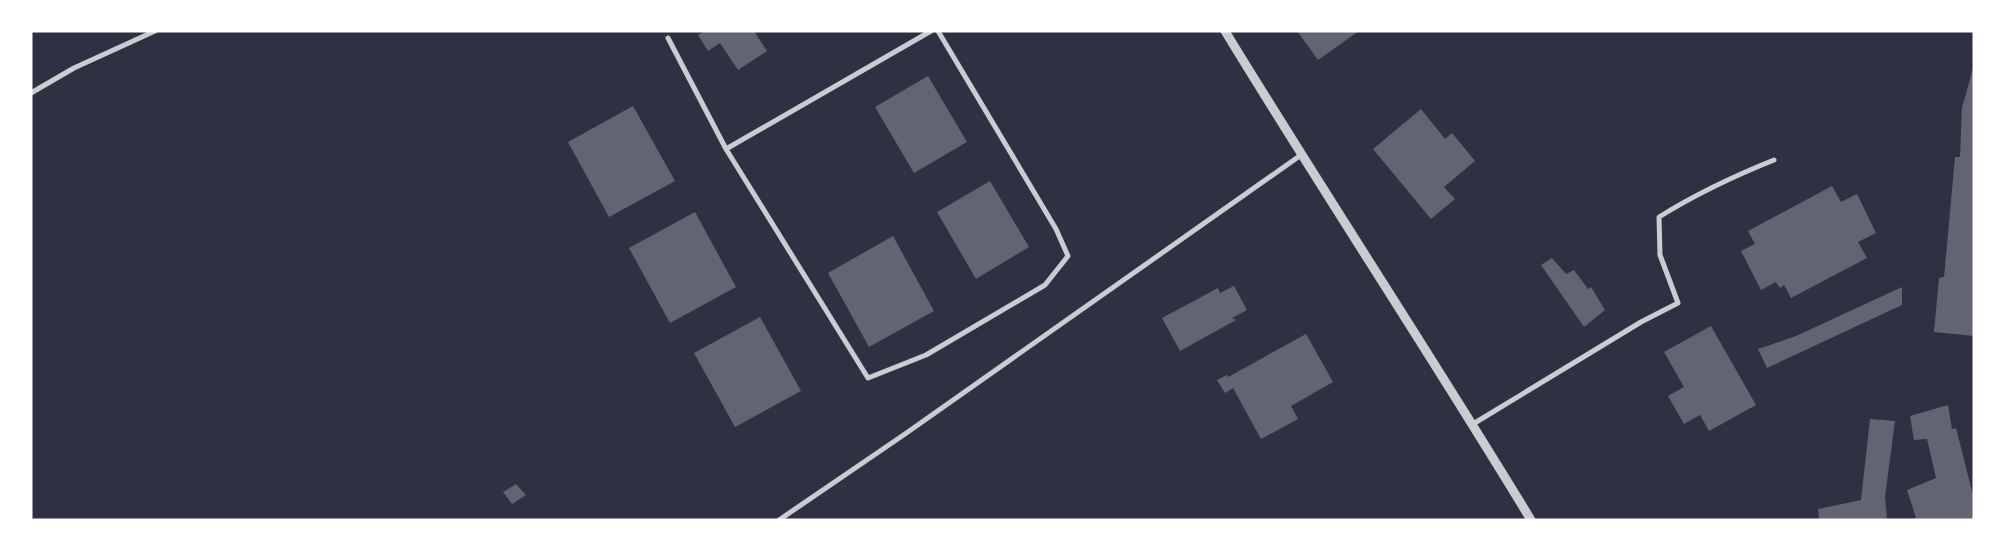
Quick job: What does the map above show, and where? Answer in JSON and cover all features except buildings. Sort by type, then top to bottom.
[{"type":"street","points":[[31,93],[74,68],[155,31]]},
{"type":"street","points":[[726,149],[931,31]]},
{"type":"street","points":[[668,38],[726,149],[868,378],[926,355],[1044,285],[1068,256],[1056,229],[938,31]]},
{"type":"street","points":[[1225,31],[1300,155],[1473,424],[1531,520]]},
{"type":"street","points":[[779,520],[905,434],[1300,155]]},
{"type":"street","points":[[1473,424],[1641,322],[1678,303],[1660,255],[1659,217],[1691,197],[1774,160]]}]
